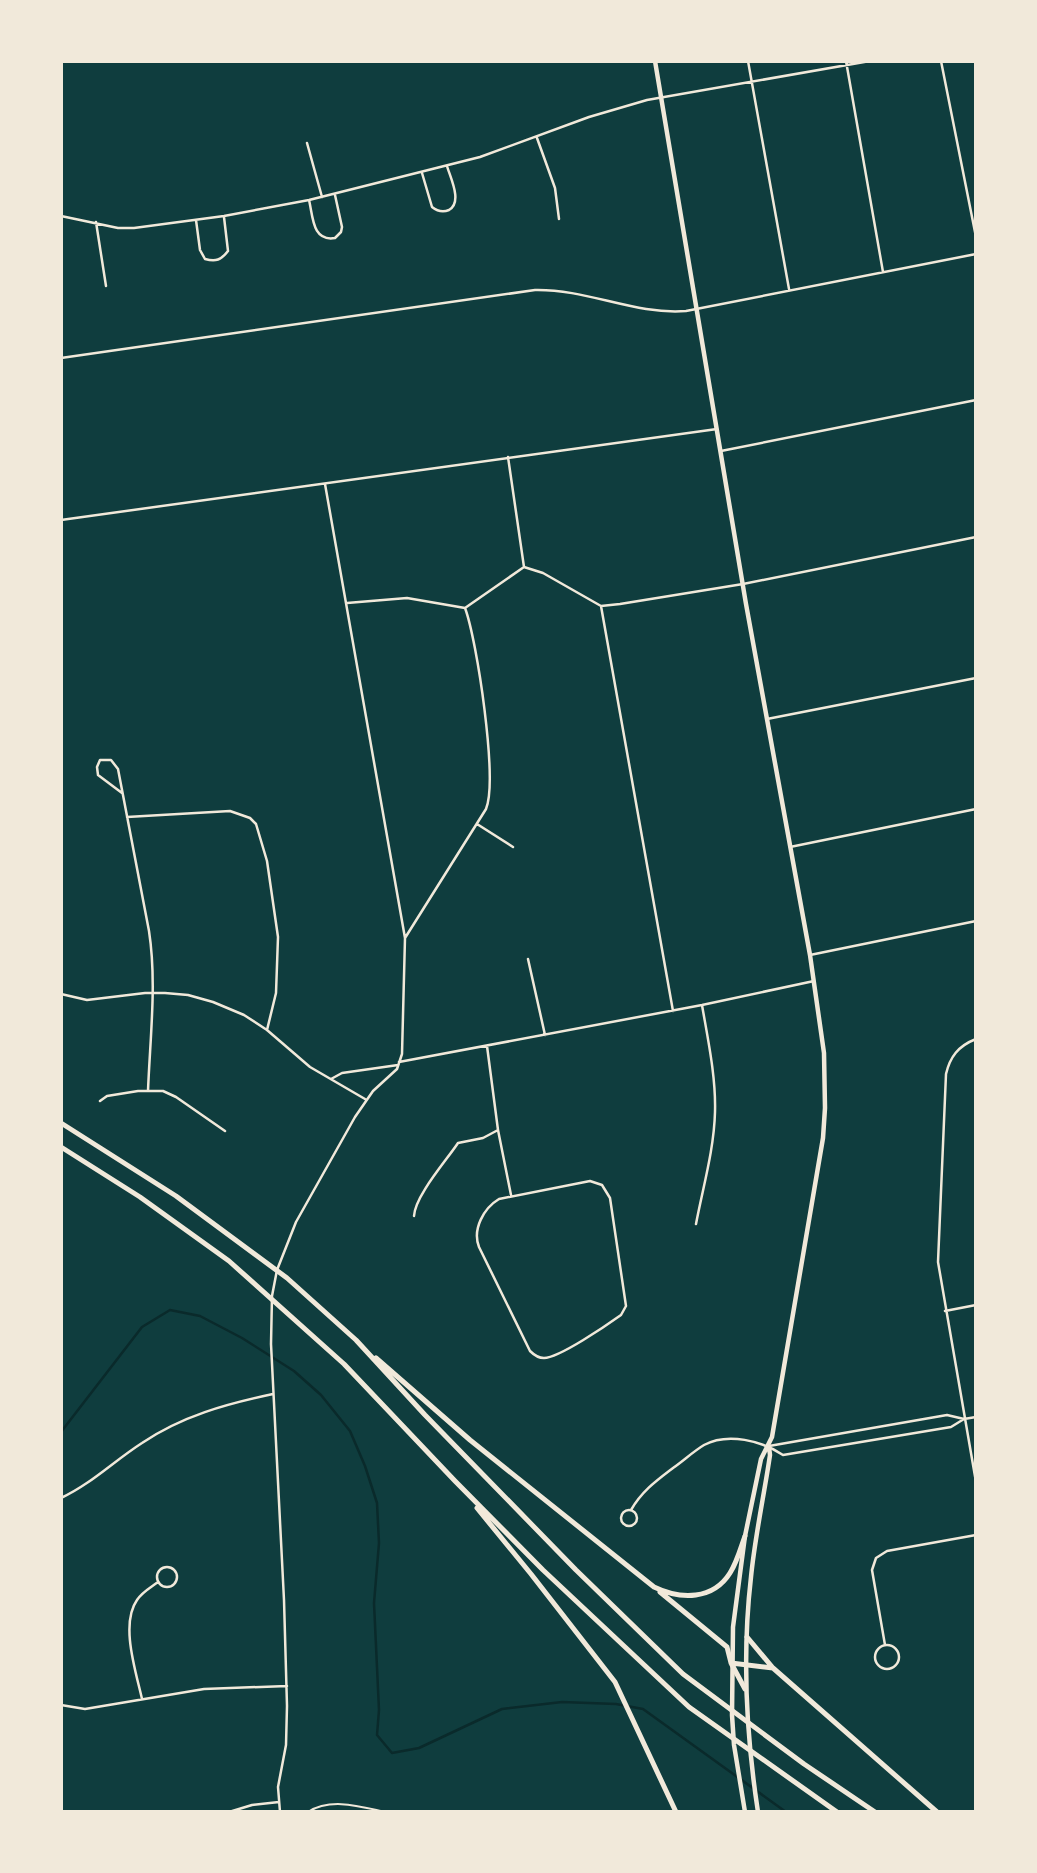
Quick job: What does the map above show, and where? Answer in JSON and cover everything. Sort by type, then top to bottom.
[{"type":"highway","points":[[61,1123],[176,1196],[287,1278],[470,1440],[727,1647],[731,1663],[746,1689]]},
{"type":"highway","points":[[61,1147],[140,1197],[229,1261],[344,1364],[455,1482],[543,1570],[689,1707],[837,1812]]},
{"type":"highway","points":[[356,1340],[576,1570],[683,1674],[804,1764],[875,1812]]},
{"type":"highway","points":[[455,1482],[615,1682],[676,1812]]},
{"type":"highway","points":[[654,1587],[675,1595],[705,1594],[717,1587],[730,1573],[746,1534]]},
{"type":"highway","points":[[747,1637],[773,1668],[937,1812]]},
{"type":"highway","points":[[731,1663],[773,1668]]},
{"type":"main road","points":[[654,61],[743,584],[810,955],[824,1054],[823,1138],[768,1446],[770,1455],[756,1535],[747,1637],[749,1748],[758,1809]]},
{"type":"main road","points":[[746,1812],[734,1745],[731,1663],[736,1596],[746,1534],[762,1452],[768,1446]]},
{"type":"main road","points":[[746,1534],[756,1535]]},
{"type":"street","points":[[748,61],[789,290]]},
{"type":"street","points":[[61,216],[118,228],[134,228],[224,216],[309,200],[447,166],[537,138],[622,106],[846,63],[870,61]]},
{"type":"street","points":[[941,61],[976,237]]},
{"type":"street","points":[[846,63],[883,272]]},
{"type":"street","points":[[537,138],[555,188],[559,219]]},
{"type":"street","points":[[307,143],[322,197]]},
{"type":"street","points":[[422,173],[432,207],[448,210],[456,198],[447,166]]},
{"type":"street","points":[[309,200],[317,233],[323,238],[335,238],[342,227],[335,194]]},
{"type":"street","points":[[196,220],[200,250],[205,259],[214,261],[222,259],[228,251],[224,216]]},
{"type":"street","points":[[96,222],[106,286]]},
{"type":"street","points":[[61,358],[536,290],[574,292],[655,312],[697,309],[976,254]]},
{"type":"street","points":[[721,451],[976,400]]},
{"type":"street","points":[[61,520],[717,429]]},
{"type":"street","points":[[508,457],[524,567]]},
{"type":"street","points":[[280,1812],[278,1787],[287,1725],[287,1686],[272,1371],[272,1296],[279,1263],[296,1222],[367,1100],[399,1064],[402,1054],[405,938],[325,484]]},
{"type":"street","points":[[524,567],[543,573],[601,606],[743,584],[976,537]]},
{"type":"street","points":[[346,603],[407,598],[465,608],[524,567]]},
{"type":"street","points":[[601,606],[673,1011]]},
{"type":"street","points":[[405,938],[477,824],[490,798],[490,767],[474,641],[465,608]]},
{"type":"street","points":[[767,719],[976,678]]},
{"type":"street","points":[[122,793],[99,775],[97,767],[100,760],[107,758],[115,763],[122,793],[127,817],[151,947],[148,1091]]},
{"type":"street","points":[[790,847],[976,809]]},
{"type":"street","points":[[127,817],[230,811],[239,813],[256,824],[267,861],[278,937],[276,993],[267,1030]]},
{"type":"street","points":[[477,824],[513,847]]},
{"type":"street","points":[[810,955],[976,921]]},
{"type":"street","points":[[528,960],[545,1035]]},
{"type":"street","points":[[331,1079],[342,1073],[673,1011],[814,981]]},
{"type":"street","points":[[61,994],[87,1000],[152,993],[187,995],[213,1002],[244,1015],[267,1030],[310,1067],[367,1100]]},
{"type":"street","points":[[696,1224],[715,1113],[713,1073],[702,1005]]},
{"type":"street","points":[[976,1039],[965,1044],[954,1055],[946,1074],[938,1247],[940,1286],[976,1482]]},
{"type":"street","points":[[487,1046],[498,1130],[511,1196]]},
{"type":"street","points":[[100,1101],[107,1096],[148,1091],[167,1093],[225,1131]]},
{"type":"street","points":[[414,1216],[422,1196],[458,1143],[483,1138],[498,1130]]},
{"type":"street","points":[[590,1181],[602,1185],[610,1198],[626,1306],[621,1315],[548,1358],[538,1357],[530,1351],[476,1240],[477,1230],[489,1206],[499,1199],[511,1196],[590,1181]]},
{"type":"street","points":[[945,1311],[976,1305]]},
{"type":"street","points":[[61,1498],[173,1424],[208,1410],[273,1394]]},
{"type":"street","points":[[768,1446],[947,1415],[964,1419]]},
{"type":"street","points":[[631,1510],[641,1493],[705,1445],[719,1440],[739,1439],[768,1446],[783,1455],[951,1427],[976,1416]]},
{"type":"street","points":[[889,1426],[891,1437]]},
{"type":"street","points":[[835,1436],[838,1447]]},
{"type":"street","points":[[631,1510],[636,1514],[637,1520],[633,1525],[627,1526],[622,1522],[621,1516],[624,1511],[631,1510]]},
{"type":"street","points":[[885,1645],[872,1570],[876,1558],[884,1553],[976,1535]]},
{"type":"street","points":[[170,1567],[175,1571],[177,1581],[173,1586],[166,1588],[158,1582],[158,1573],[163,1568],[170,1567]]},
{"type":"street","points":[[142,1700],[129,1633],[131,1615],[139,1597],[158,1582]]},
{"type":"street","points":[[885,1645],[895,1649],[898,1655],[897,1663],[888,1669],[880,1667],[875,1657],[878,1649],[885,1645]]},
{"type":"street","points":[[61,1705],[85,1709],[204,1689],[287,1686]]},
{"type":"street","points":[[229,1812],[252,1805],[279,1802]]},
{"type":"lane","points":[[308,1812],[327,1805],[342,1804],[386,1812]]},
{"type":"waterway","points":[[61,1432],[142,1327],[170,1310],[200,1316],[242,1338],[294,1371],[321,1395],[350,1431],[365,1466],[377,1503],[379,1543],[374,1603],[379,1710],[377,1735],[392,1753],[419,1748],[502,1709],[562,1702],[616,1704],[643,1709],[786,1812]]}]
